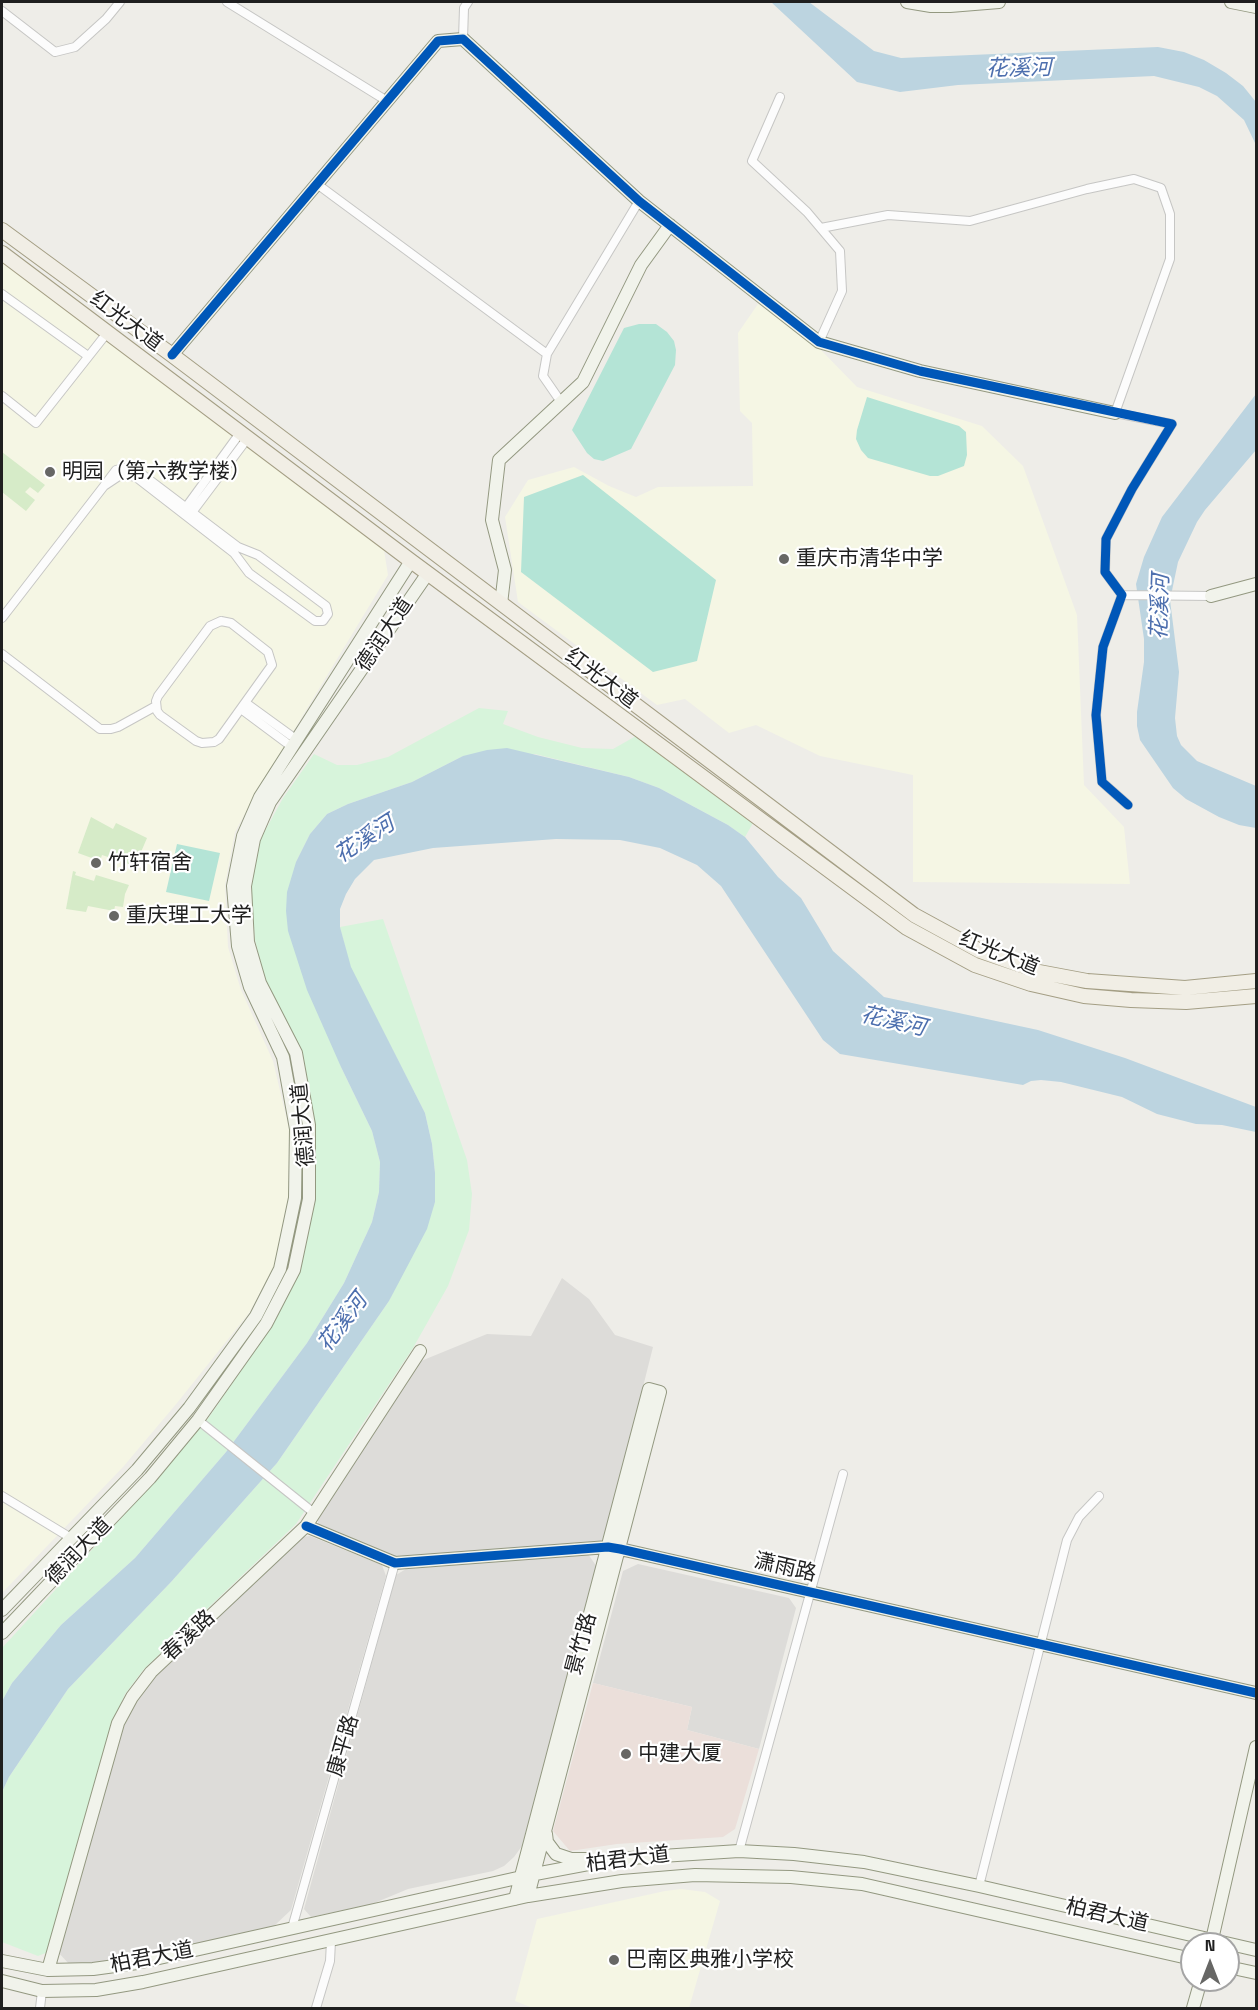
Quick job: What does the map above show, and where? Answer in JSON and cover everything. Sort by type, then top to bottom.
[{"type":"main road","points":[[907,2],[931,6],[999,2]]},
{"type":"main road","points":[[1231,2],[1257,8]]},
{"type":"main road","points":[[172,356],[438,41],[463,39],[639,201],[819,342],[920,371],[1115,413]]},
{"type":"main road","points":[[501,604],[505,570],[492,520],[499,460],[583,382],[642,265],[670,225]]},
{"type":"main road","name":"红光大道","points":[[2,230],[914,915],[980,951],[1039,972],[1087,981],[1185,988],[1257,981]]},
{"type":"main road","name":"红光大道","points":[[2,253],[411,561],[902,925],[975,965],[1031,984],[1084,996],[1186,1002],[1257,996]]},
{"type":"main road","name":"德润大道","points":[[2,1611],[137,1470],[189,1408],[256,1316],[280,1269],[295,1198],[296,1129],[283,1057],[250,987],[238,946],[233,886],[243,836],[260,797],[411,561]]},
{"type":"main road","name":"德润大道","points":[[2,1632],[150,1478],[198,1420],[266,1324],[294,1270],[309,1199],[309,1125],[296,1053],[260,983],[249,942],[245,886],[254,839],[270,802],[428,573]]},
{"type":"main road","points":[[1211,596],[1257,584]]},
{"type":"main road","name":"春溪路","points":[[48,1970],[118,1723],[132,1697],[151,1672],[306,1526],[420,1351]]},
{"type":"main road","name":"景竹路","points":[[528,1896],[546,1833],[654,1390]]},
{"type":"main road","name":"潇雨路","points":[[306,1526],[395,1563],[614,1548],[1257,1693]]},
{"type":"main road","name":"景竹路","points":[[515,1899],[614,1548]]},
{"type":"main road","points":[[1213,1932],[1257,1747]]},
{"type":"main road","points":[[546,1833],[551,1849],[563,1858],[615,1859]]},
{"type":"main road","name":"柏君大道","points":[[2,1960],[48,1970],[93,1969],[137,1963],[521,1877],[615,1859],[740,1851],[827,1857],[906,1870],[1180,1935]]},
{"type":"main road","points":[[888,1888],[880,1881],[880,1874],[906,1870]]},
{"type":"main road","name":"柏君大道","points":[[2,1981],[42,1991],[96,1990],[143,1982],[528,1896],[622,1881],[695,1875],[791,1877],[888,1888],[1180,1956]]},
{"type":"main road","name":"柏君大道","points":[[1240,1947],[1257,1950]]},
{"type":"main road","points":[[1240,1969],[1257,1973]]},
{"type":"main road","points":[[1193,2008],[1198,1992]]},
{"type":"street","points":[[2,11],[55,52],[75,47],[106,20],[120,2]]},
{"type":"street","points":[[227,2],[387,101]]},
{"type":"street","points":[[463,39],[464,8],[468,2]]},
{"type":"street","points":[[780,97],[752,160],[807,212],[840,251],[842,291],[819,342]]},
{"type":"street","points":[[821,228],[888,215],[970,221],[1087,189],[1134,179],[1161,188],[1170,214],[1170,259],[1115,413],[1172,424],[1132,489],[1107,538],[1105,572],[1122,595]]},
{"type":"street","points":[[316,184],[547,354]]},
{"type":"street","points":[[561,402],[543,376],[547,354],[639,201]]},
{"type":"street","points":[[2,294],[88,356]]},
{"type":"street","points":[[2,396],[36,423],[107,333]]},
{"type":"street","points":[[187,512],[244,436]]},
{"type":"street","points":[[2,618],[117,470],[129,468],[139,472],[234,553],[249,573],[315,621],[323,621],[328,614],[326,606],[258,555],[238,547],[187,512]]},
{"type":"street","points":[[1122,595],[1211,596]]},
{"type":"street","points":[[1122,595],[1103,647],[1096,716],[1102,782],[1128,805]]},
{"type":"street","points":[[221,621],[231,623],[268,652],[272,659],[271,669],[243,706],[219,739],[202,743],[160,715],[156,706],[158,696],[210,626],[221,621]]},
{"type":"street","points":[[2,654],[100,729],[118,727],[156,706]]},
{"type":"street","points":[[243,706],[294,743]]},
{"type":"street","points":[[198,1420],[314,1513]]},
{"type":"street","points":[[740,1851],[843,1474]]},
{"type":"street","points":[[2,1496],[71,1539]]},
{"type":"street","points":[[979,1886],[1067,1540],[1079,1517],[1099,1496]]},
{"type":"street","name":"康平路","points":[[292,1928],[395,1563]]},
{"type":"street","points":[[316,2008],[330,1961],[331,1941]]},
{"type":"street","points":[[40,2008],[42,1991]]},
{"type":"shaded area","name":"重庆理工大学","points":[[2,261],[384,550],[388,575],[260,786],[235,832],[225,885],[228,947],[241,990],[273,1061],[289,1129],[288,1197],[274,1266],[249,1313],[177,1403],[123,1467],[2,1593]]},
{"type":"shaded area","name":"重庆市清华中学","points":[[758,304],[820,349],[857,387],[982,426],[1023,466],[1077,615],[1084,785],[1124,827],[1130,884],[913,882],[913,775],[820,756],[756,725],[729,733],[685,699],[657,705],[518,602],[505,517],[528,480],[574,467],[609,486],[636,497],[658,487],[753,486],[752,423],[740,411],[738,333]]},
{"type":"shaded area","points":[[562,1278],[589,1299],[615,1335],[653,1347],[605,1538],[596,1545],[396,1559],[318,1528],[318,1517],[421,1361],[487,1334],[531,1336]]},
{"type":"shaded area","points":[[310,1536],[382,1565],[386,1576],[291,1910],[274,1926],[138,1957],[92,1964],[69,1964],[58,1952],[122,1725],[136,1698],[156,1674],[301,1537]]},
{"type":"shaded area","points":[[588,1554],[597,1567],[522,1846],[514,1857],[504,1866],[493,1871],[408,1889],[372,1904],[311,1917],[304,1909],[396,1575],[406,1569]]},
{"type":"shaded area","points":[[638,1564],[789,1598],[796,1608],[759,1749],[687,1730],[692,1707],[593,1683],[623,1571]]},
{"type":"shaded area","points":[[593,1683],[692,1707],[687,1730],[759,1749],[735,1829],[723,1837],[617,1844],[570,1851],[553,1831]]},
{"type":"shaded area","name":"巴南区典雅小学校","points":[[681,1889],[705,1892],[720,1901],[689,2008],[533,2008],[515,2001],[537,1919]]},
{"type":"green space","points":[[639,324],[656,324],[667,332],[674,341],[675,365],[631,449],[603,461],[594,459],[587,453],[572,430],[624,328]]},
{"type":"green space","points":[[867,397],[959,426],[966,432],[967,455],[964,466],[938,476],[930,476],[868,458],[856,439]]},
{"type":"green space","points":[[2,452],[45,485],[38,493],[30,487],[25,492],[35,500],[26,511],[2,492]]},
{"type":"green space","points":[[583,475],[716,580],[697,661],[653,672],[521,572],[524,497]]},
{"type":"green space","points":[[479,708],[508,711],[503,724],[538,737],[582,748],[613,749],[636,736],[753,823],[745,837],[728,825],[659,788],[629,777],[535,754],[463,756],[412,782],[348,804],[327,814],[310,834],[296,862],[341,1067],[372,1131],[380,1162],[379,1192],[372,1222],[344,1283],[307,1343],[226,1452],[135,1558],[61,1625],[12,1683],[2,1701],[2,1648],[154,1482],[207,1420],[271,1327],[298,1271],[314,1124],[265,980],[255,940],[251,886],[260,840],[283,798],[314,754],[337,765],[357,765],[388,757]]},
{"type":"green space","points":[[91,817],[113,829],[116,823],[147,838],[135,866],[102,855],[100,861],[78,853]]},
{"type":"green space","points":[[177,844],[220,853],[209,901],[166,892]]},
{"type":"green space","points":[[73,871],[76,872],[75,875],[94,881],[96,875],[129,885],[123,907],[115,906],[114,911],[88,906],[86,912],[66,909]]},
{"type":"green space","points":[[383,919],[467,1160],[472,1194],[469,1230],[448,1286],[413,1348],[296,1524],[144,1669],[125,1694],[113,1721],[48,1952],[38,1956],[2,1942],[2,1792],[9,1777],[68,1689],[171,1582],[277,1463],[389,1301],[435,1202],[432,1144],[425,1113],[350,967],[340,927]]},
{"type":"water","name":"花溪河","points":[[771,2],[809,2],[874,51],[901,58],[1158,47],[1184,52],[1226,73],[1243,86],[1256,102],[1256,145],[1244,120],[1217,96],[1199,87],[1154,76],[958,85],[900,92],[857,82]]},
{"type":"water","name":"花溪河","points":[[1256,394],[1256,450],[1197,522],[1178,562],[1170,600],[1179,672],[1175,718],[1177,736],[1181,745],[1197,761],[1256,786],[1256,828],[1239,825],[1219,817],[1186,799],[1173,788],[1140,740],[1137,712],[1144,662],[1144,639],[1136,584],[1144,557],[1162,517]]},
{"type":"water","name":"花溪河","points":[[507,748],[629,777],[659,788],[728,825],[745,837],[778,877],[801,898],[833,951],[884,997],[1038,1030],[1125,1058],[1256,1107],[1256,1132],[1222,1125],[1196,1124],[1157,1114],[1122,1097],[1061,1082],[1041,1080],[1023,1085],[840,1054],[823,1040],[721,886],[697,865],[660,848],[620,840],[556,839],[433,848],[374,860],[355,879],[346,894],[340,909],[340,927],[351,967],[425,1113],[432,1144],[435,1173],[435,1202],[427,1229],[389,1301],[277,1463],[171,1582],[68,1689],[9,1777],[2,1792],[2,1701],[12,1683],[61,1625],[135,1558],[226,1452],[307,1343],[344,1283],[372,1222],[379,1192],[380,1162],[372,1131],[307,990],[288,931],[287,892],[296,862],[310,834],[327,814],[348,804],[412,782],[463,756]]},
{"type":"cycle path","points":[[172,355],[438,41],[463,39],[639,201],[819,342],[920,371],[1172,424],[1132,489],[1106,539],[1105,572],[1122,595],[1103,647],[1096,715],[1102,782],[1128,805]]},
{"type":"cycle path","points":[[306,1526],[395,1563],[608,1547],[620,1549],[1256,1693]]},
{"type":"place","name":"明园（第六教学楼）","points":[[50,472]]},
{"type":"place","name":"重庆市清华中学","points":[[784,559]]},
{"type":"place","name":"竹轩宿舍","points":[[96,863]]},
{"type":"place","name":"重庆理工大学","points":[[114,916]]},
{"type":"place","name":"中建大厦","points":[[626,1754]]},
{"type":"place","name":"巴南区典雅小学校","points":[[614,1960]]}]
